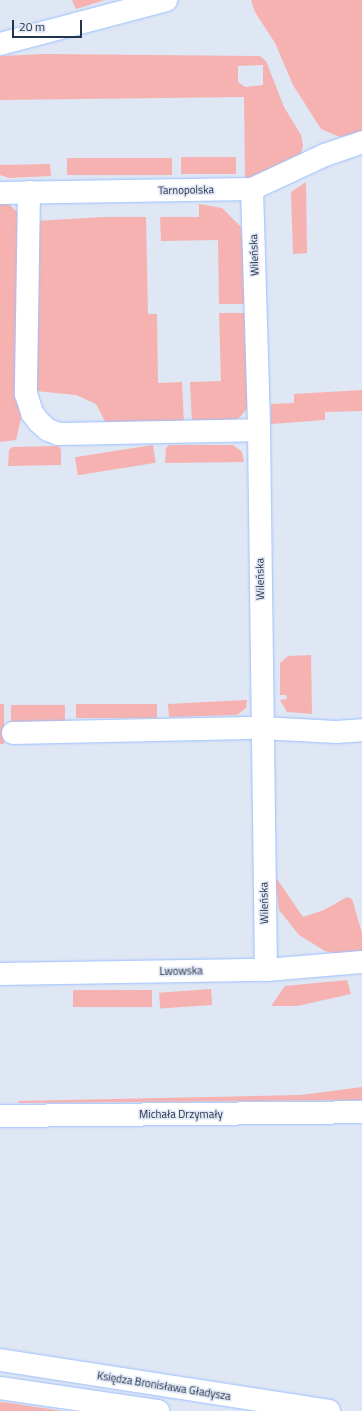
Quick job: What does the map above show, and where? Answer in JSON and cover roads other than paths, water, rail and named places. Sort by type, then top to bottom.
[{"type":"street","points":[[0,44],[166,0]]},
{"type":"street","name":"Tarnopolska","points":[[0,193],[252,189],[362,142]]},
{"type":"street","name":"Wileńska","points":[[252,189],[259,430],[261,728],[266,970]]},
{"type":"street","points":[[29,192],[26,394],[32,413],[39,422],[48,430],[59,434],[259,430]]},
{"type":"street","points":[[12,733],[261,728],[336,732],[362,730]]},
{"type":"street","name":"Lwowska","points":[[0,974],[266,970],[362,962]]},
{"type":"street","name":"Michała Drzymały","points":[[0,1116],[362,1112]]},
{"type":"street","name":"Księdza Bronisława Gładysza","points":[[0,1360],[329,1411]]},
{"type":"street","points":[[0,1388],[158,1411]]}]
